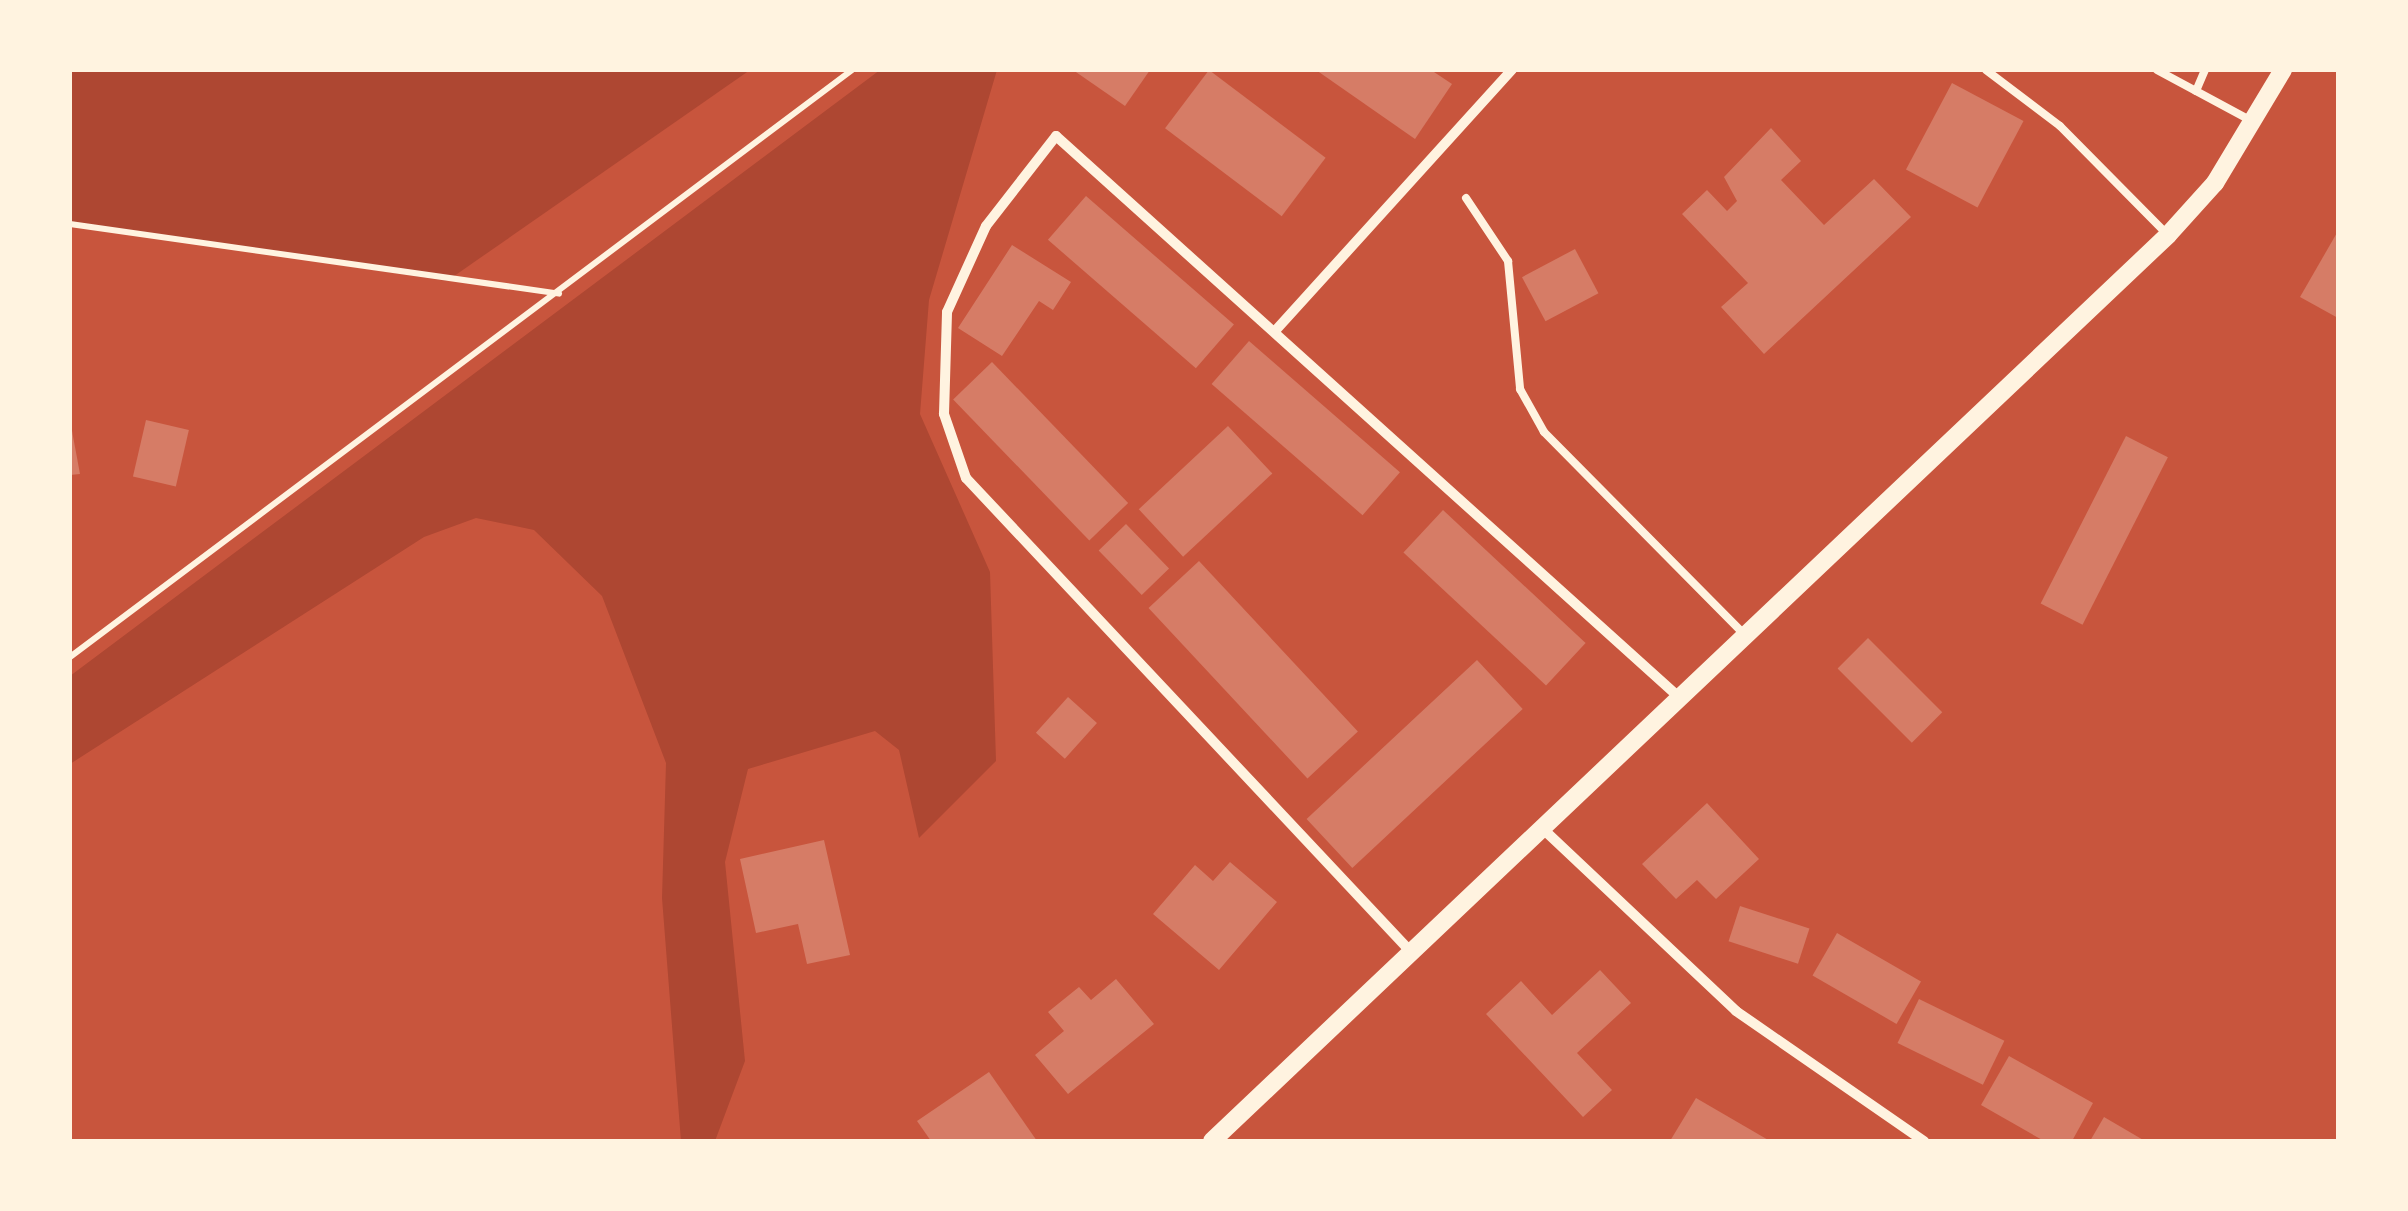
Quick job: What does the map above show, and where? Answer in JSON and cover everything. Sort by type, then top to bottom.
[{"type":"street","points":[[1275,331],[1512,70]]},
{"type":"street","points":[[1212,1141],[2168,235],[2254,122],[2282,70]]},
{"type":"street","points":[[1410,952],[966,478],[944,414],[946,312],[986,226],[1056,136],[1681,698]]},
{"type":"street","points":[[1542,828],[1736,1011],[1924,1141]]},
{"type":"lane","points":[[1986,70],[2060,126],[2168,235]]},
{"type":"lane","points":[[2156,70],[2254,122]]},
{"type":"lane","points":[[2196,91],[2206,70]]},
{"type":"lane","points":[[1466,198],[1508,261],[1520,390],[1544,432],[1746,636]]},
{"type":"path","points":[[70,657],[559,294],[852,70]]},
{"type":"path","points":[[70,224],[559,294]]},
{"type":"shaded area","points":[[70,70],[750,70],[447,281],[70,224]]},
{"type":"shaded area","points":[[880,70],[997,70],[929,300],[920,414],[990,572],[996,761],[919,838],[899,750],[875,731],[748,769],[725,862],[745,1061],[715,1141],[681,1141],[662,898],[666,763],[602,596],[534,530],[476,518],[424,537],[70,764],[70,676]]},
{"type":"building","points":[[1073,70],[1150,70],[1125,106]]},
{"type":"building","points":[[1209,70],[1326,158],[1282,216],[1165,128]]},
{"type":"building","points":[[1316,70],[1431,70],[1452,84],[1415,139]]},
{"type":"building","points":[[1952,83],[2024,121],[1978,208],[1906,170]]},
{"type":"building","points":[[1771,128],[1801,161],[1781,180],[1824,225],[1874,179],[1911,217],[1764,354],[1721,307],[1748,283],[1682,214],[1707,190],[1727,211],[1737,201],[1724,177]]},
{"type":"building","points":[[1086,196],[1234,325],[1196,368],[1048,240]]},
{"type":"building","points":[[2338,231],[2338,318],[2300,297]]},
{"type":"building","points":[[1012,245],[1071,282],[1053,310],[1039,301],[1002,356],[958,328]]},
{"type":"building","points":[[1575,249],[1598,293],[1545,321],[1522,277]]},
{"type":"building","points":[[1249,341],[1400,472],[1363,515],[1212,384]]},
{"type":"building","points":[[992,362],[1128,503],[1089,541],[953,400]]},
{"type":"building","points":[[70,420],[80,474],[70,475]]},
{"type":"building","points":[[146,420],[189,430],[176,486],[133,477]]},
{"type":"building","points":[[1228,426],[1272,474],[1183,557],[1139,509]]},
{"type":"building","points":[[2126,436],[2168,457],[2083,625],[2041,604]]},
{"type":"building","points":[[1443,510],[1586,643],[1546,685],[1403,552]]},
{"type":"building","points":[[1126,524],[1169,569],[1142,595],[1099,550]]},
{"type":"building","points":[[1199,561],[1358,731],[1307,778],[1149,608]]},
{"type":"building","points":[[1868,638],[1942,712],[1912,743],[1838,668]]},
{"type":"building","points":[[1477,660],[1523,709],[1352,868],[1307,819]]},
{"type":"building","points":[[1068,697],[1097,723],[1065,759],[1036,733]]},
{"type":"building","points":[[1707,803],[1759,859],[1716,899],[1697,880],[1676,899],[1642,864]]},
{"type":"building","points":[[824,840],[850,955],[807,964],[798,924],[756,933],[740,859]]},
{"type":"building","points":[[1230,862],[1277,902],[1219,970],[1153,914],[1195,865],[1213,881]]},
{"type":"building","points":[[1740,906],[1809,929],[1798,964],[1729,941]]},
{"type":"building","points":[[1837,933],[1921,982],[1897,1024],[1812,975]]},
{"type":"building","points":[[1600,970],[1631,1003],[1577,1053],[1612,1090],[1583,1117],[1486,1014],[1521,981],[1552,1015]]},
{"type":"building","points":[[1116,979],[1154,1024],[1068,1094],[1035,1055],[1064,1031],[1048,1012],[1079,987],[1091,1000]]},
{"type":"building","points":[[1919,999],[2004,1041],[1983,1085],[1898,1043]]},
{"type":"building","points":[[2009,1056],[2093,1103],[2072,1141],[2044,1141],[1981,1105]]},
{"type":"building","points":[[989,1072],[1037,1141],[931,1141],[917,1121]]},
{"type":"building","points":[[1696,1098],[1770,1141],[1670,1141]]},
{"type":"building","points":[[2104,1117],[2145,1141],[2090,1141]]}]
